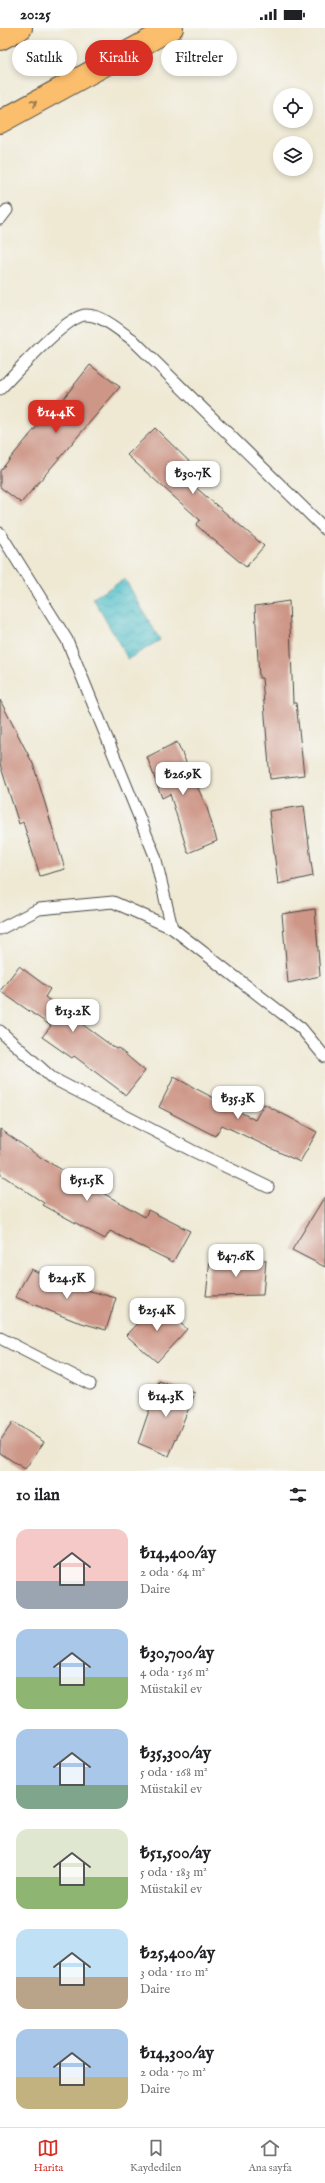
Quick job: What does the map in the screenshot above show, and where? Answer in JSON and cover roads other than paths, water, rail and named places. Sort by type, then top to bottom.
[{"type":"highway","points":[[0,39],[21,28]]},
{"type":"highway","points":[[0,122],[172,28]]},
{"type":"lane","points":[[0,389],[64,324],[85,314],[100,317],[132,339],[325,530]]},
{"type":"lane","points":[[0,532],[67,640],[155,856],[172,928]]},
{"type":"lane","points":[[0,929],[39,909],[113,902],[172,928],[301,1028],[325,1057]]},
{"type":"lane","points":[[0,1031],[52,1078],[191,1150],[268,1187]]},
{"type":"lane","points":[[0,1338],[90,1384]]},
{"type":"water","points":[[125,579],[160,640],[128,659],[93,598]]}]
